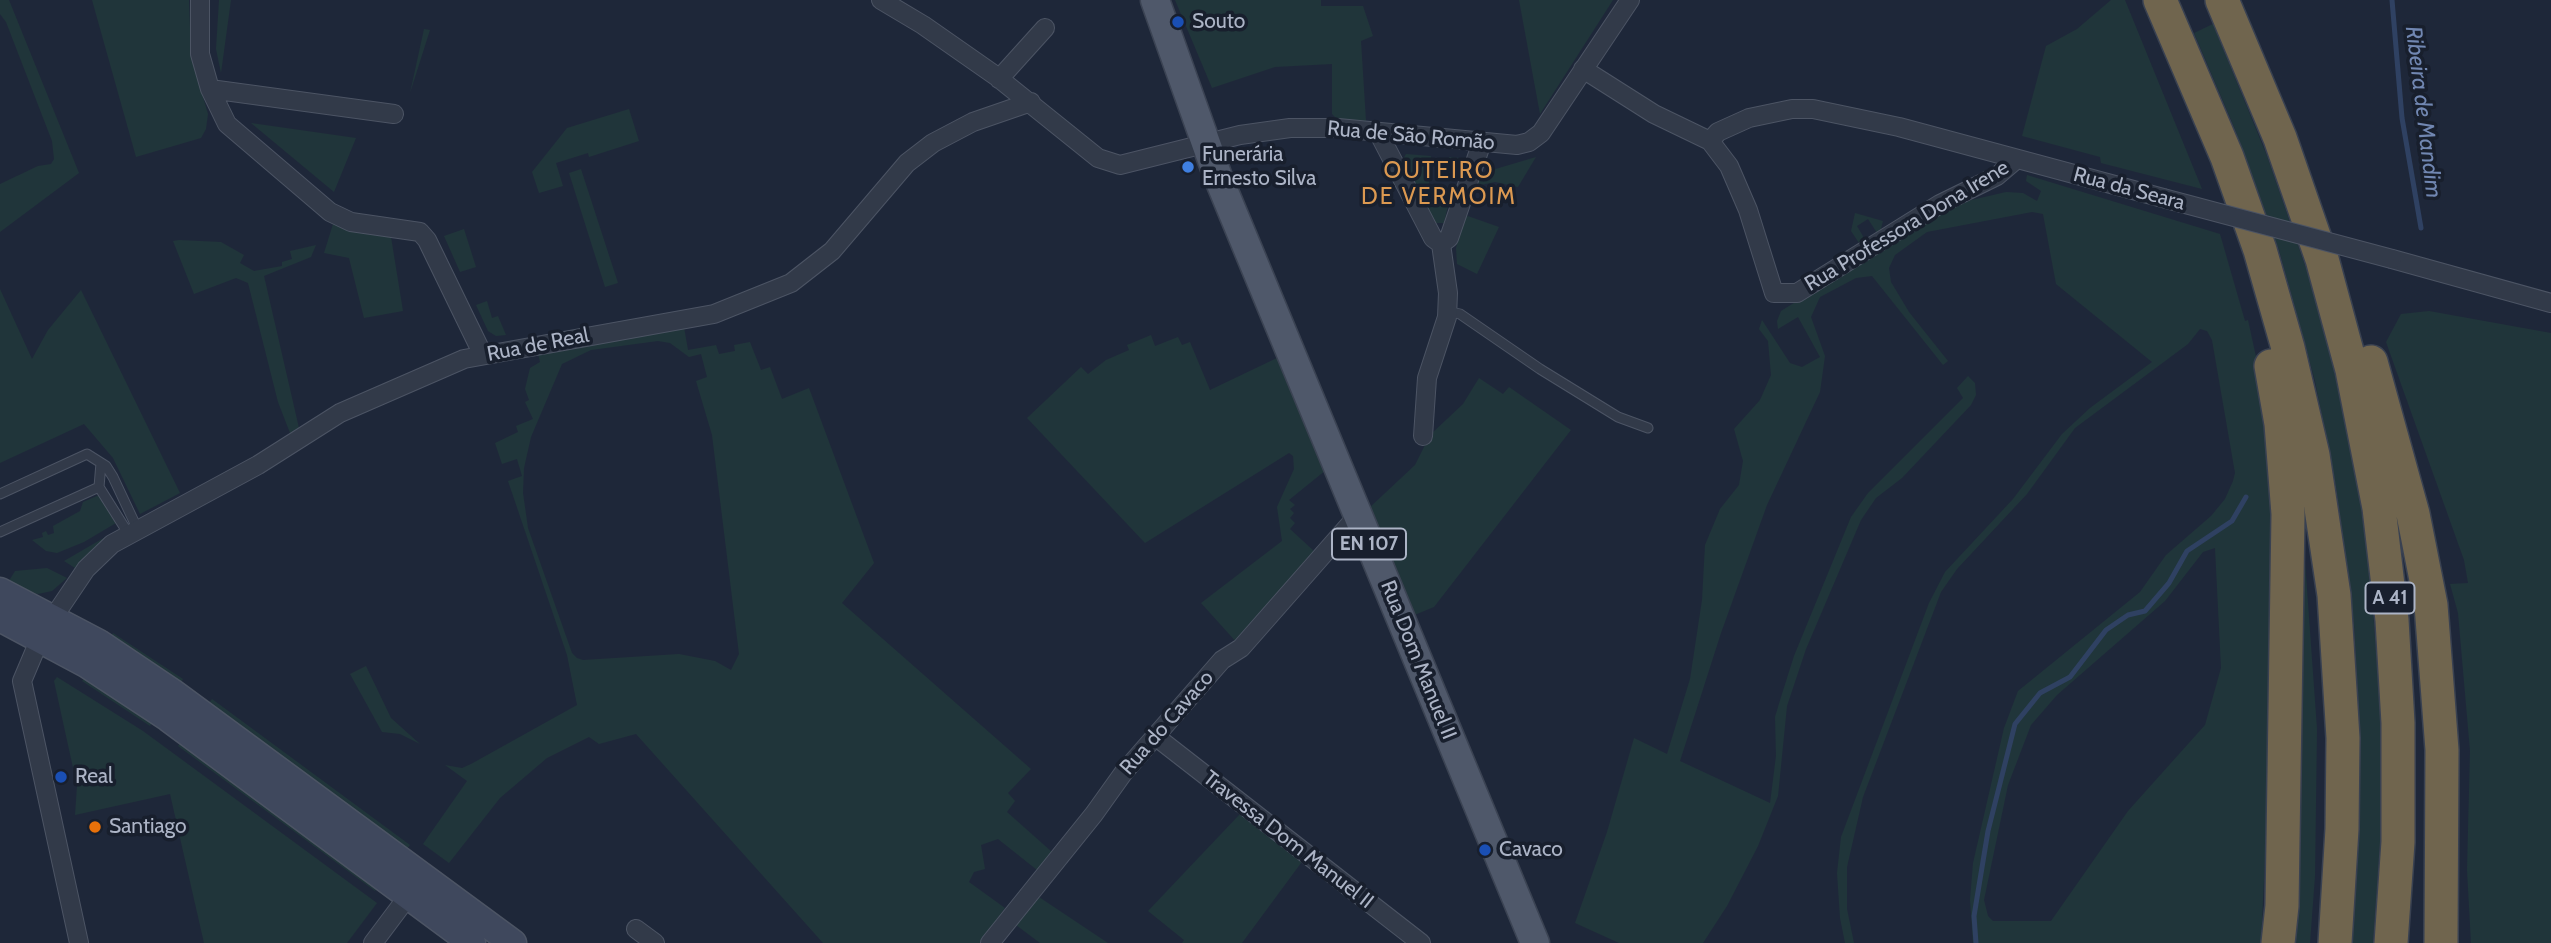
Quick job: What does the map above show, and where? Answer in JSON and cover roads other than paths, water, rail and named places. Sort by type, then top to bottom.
[{"type":"highway","name":"A 41","points":[[2160,0],[2227,158],[2260,250],[2300,394],[2334,596],[2343,738],[2342,828],[2335,943]]},
{"type":"highway","name":"A 41","points":[[2222,0],[2276,127],[2322,259],[2364,428],[2379,508],[2392,620],[2399,800],[2390,943]]},
{"type":"highway","points":[[2260,250],[2253,293],[2275,379],[2287,471],[2282,906],[2278,943]]},
{"type":"highway","points":[[2322,259],[2351,290],[2413,514],[2431,605],[2442,750],[2441,943]]},
{"type":"main road","name":"EN 107","points":[[1155,0],[1206,143]]},
{"type":"main road","name":"Rua Dom Manuel II","points":[[1206,143],[1535,943]]},
{"type":"main road","points":[[0,591],[48,628],[86,664],[168,718],[472,943]]},
{"type":"main road","points":[[0,618],[48,628],[139,670],[220,725],[513,943]]},
{"type":"street","points":[[200,0],[199,46],[210,89],[227,124],[330,212],[351,222],[420,232],[427,240],[483,355]]},
{"type":"street","name":"Rua de São Romão","points":[[881,0],[915,19],[1031,102],[1093,155],[1114,164],[1130,165],[1206,143],[1290,128],[1378,132],[1517,145],[1541,134],[1630,0]]},
{"type":"street","points":[[999,79],[1045,28]]},
{"type":"street","name":"Rua Professora Dona Irene","points":[[1583,69],[1654,114],[1710,141],[1729,166],[1748,210],[1774,293],[1797,293],[1940,204],[1997,176],[2017,159]]},
{"type":"street","points":[[210,89],[394,114]]},
{"type":"street","name":"Rua de Real","points":[[79,943],[22,687],[24,674],[48,628],[86,569],[132,531],[258,465],[340,414],[464,359],[714,314],[791,283],[832,251],[907,163],[933,143],[973,122],[1031,102]]},
{"type":"street","name":"Rua da Seara","points":[[1710,141],[1718,132],[1749,118],[1792,108],[1813,109],[1899,127],[2551,303]]},
{"type":"street","points":[[1378,132],[1433,238],[1441,244],[1447,311],[1441,342],[1427,378],[1423,436]]},
{"type":"street","points":[[1441,244],[1449,238],[1482,142]]},
{"type":"street","name":"Rua do Cavaco","points":[[990,943],[1094,814],[1124,772],[1222,660],[1241,648],[1358,515]]},
{"type":"street","name":"Travessa Dom Manuel II","points":[[1155,736],[1421,943]]},
{"type":"street","points":[[373,943],[409,895]]},
{"type":"street","points":[[636,929],[655,943]]},
{"type":"lane","points":[[1447,311],[1460,314],[1540,369],[1618,416],[1648,428]]},
{"type":"lane","points":[[0,494],[87,454],[101,463],[113,477],[132,531]]},
{"type":"lane","points":[[101,463],[99,487],[132,531]]},
{"type":"lane","points":[[0,532],[99,487]]},
{"type":"waterway","name":"Ribeira de Mandim","points":[[2392,0],[2402,118],[2421,228]]},
{"type":"waterway","name":"Ribeira de Mandim","points":[[1976,943],[1974,916],[1988,831],[2015,724],[2040,693],[2070,677],[2106,630],[2128,615],[2145,611],[2169,583],[2187,551],[2232,521],[2246,497]]},
{"type":"place","name":"Souto","points":[[1178,22]]},
{"type":"place","name":"Funerária Ernesto Silva","points":[[1188,167]]},
{"type":"place","name":"Real","points":[[61,777]]},
{"type":"place","name":"Santiago","points":[[95,827]]},
{"type":"place","name":"Cavaco","points":[[1485,850]]},
{"type":"district","name":"OUTEIRO DE VERMOIM","points":[[1439,184]]}]
